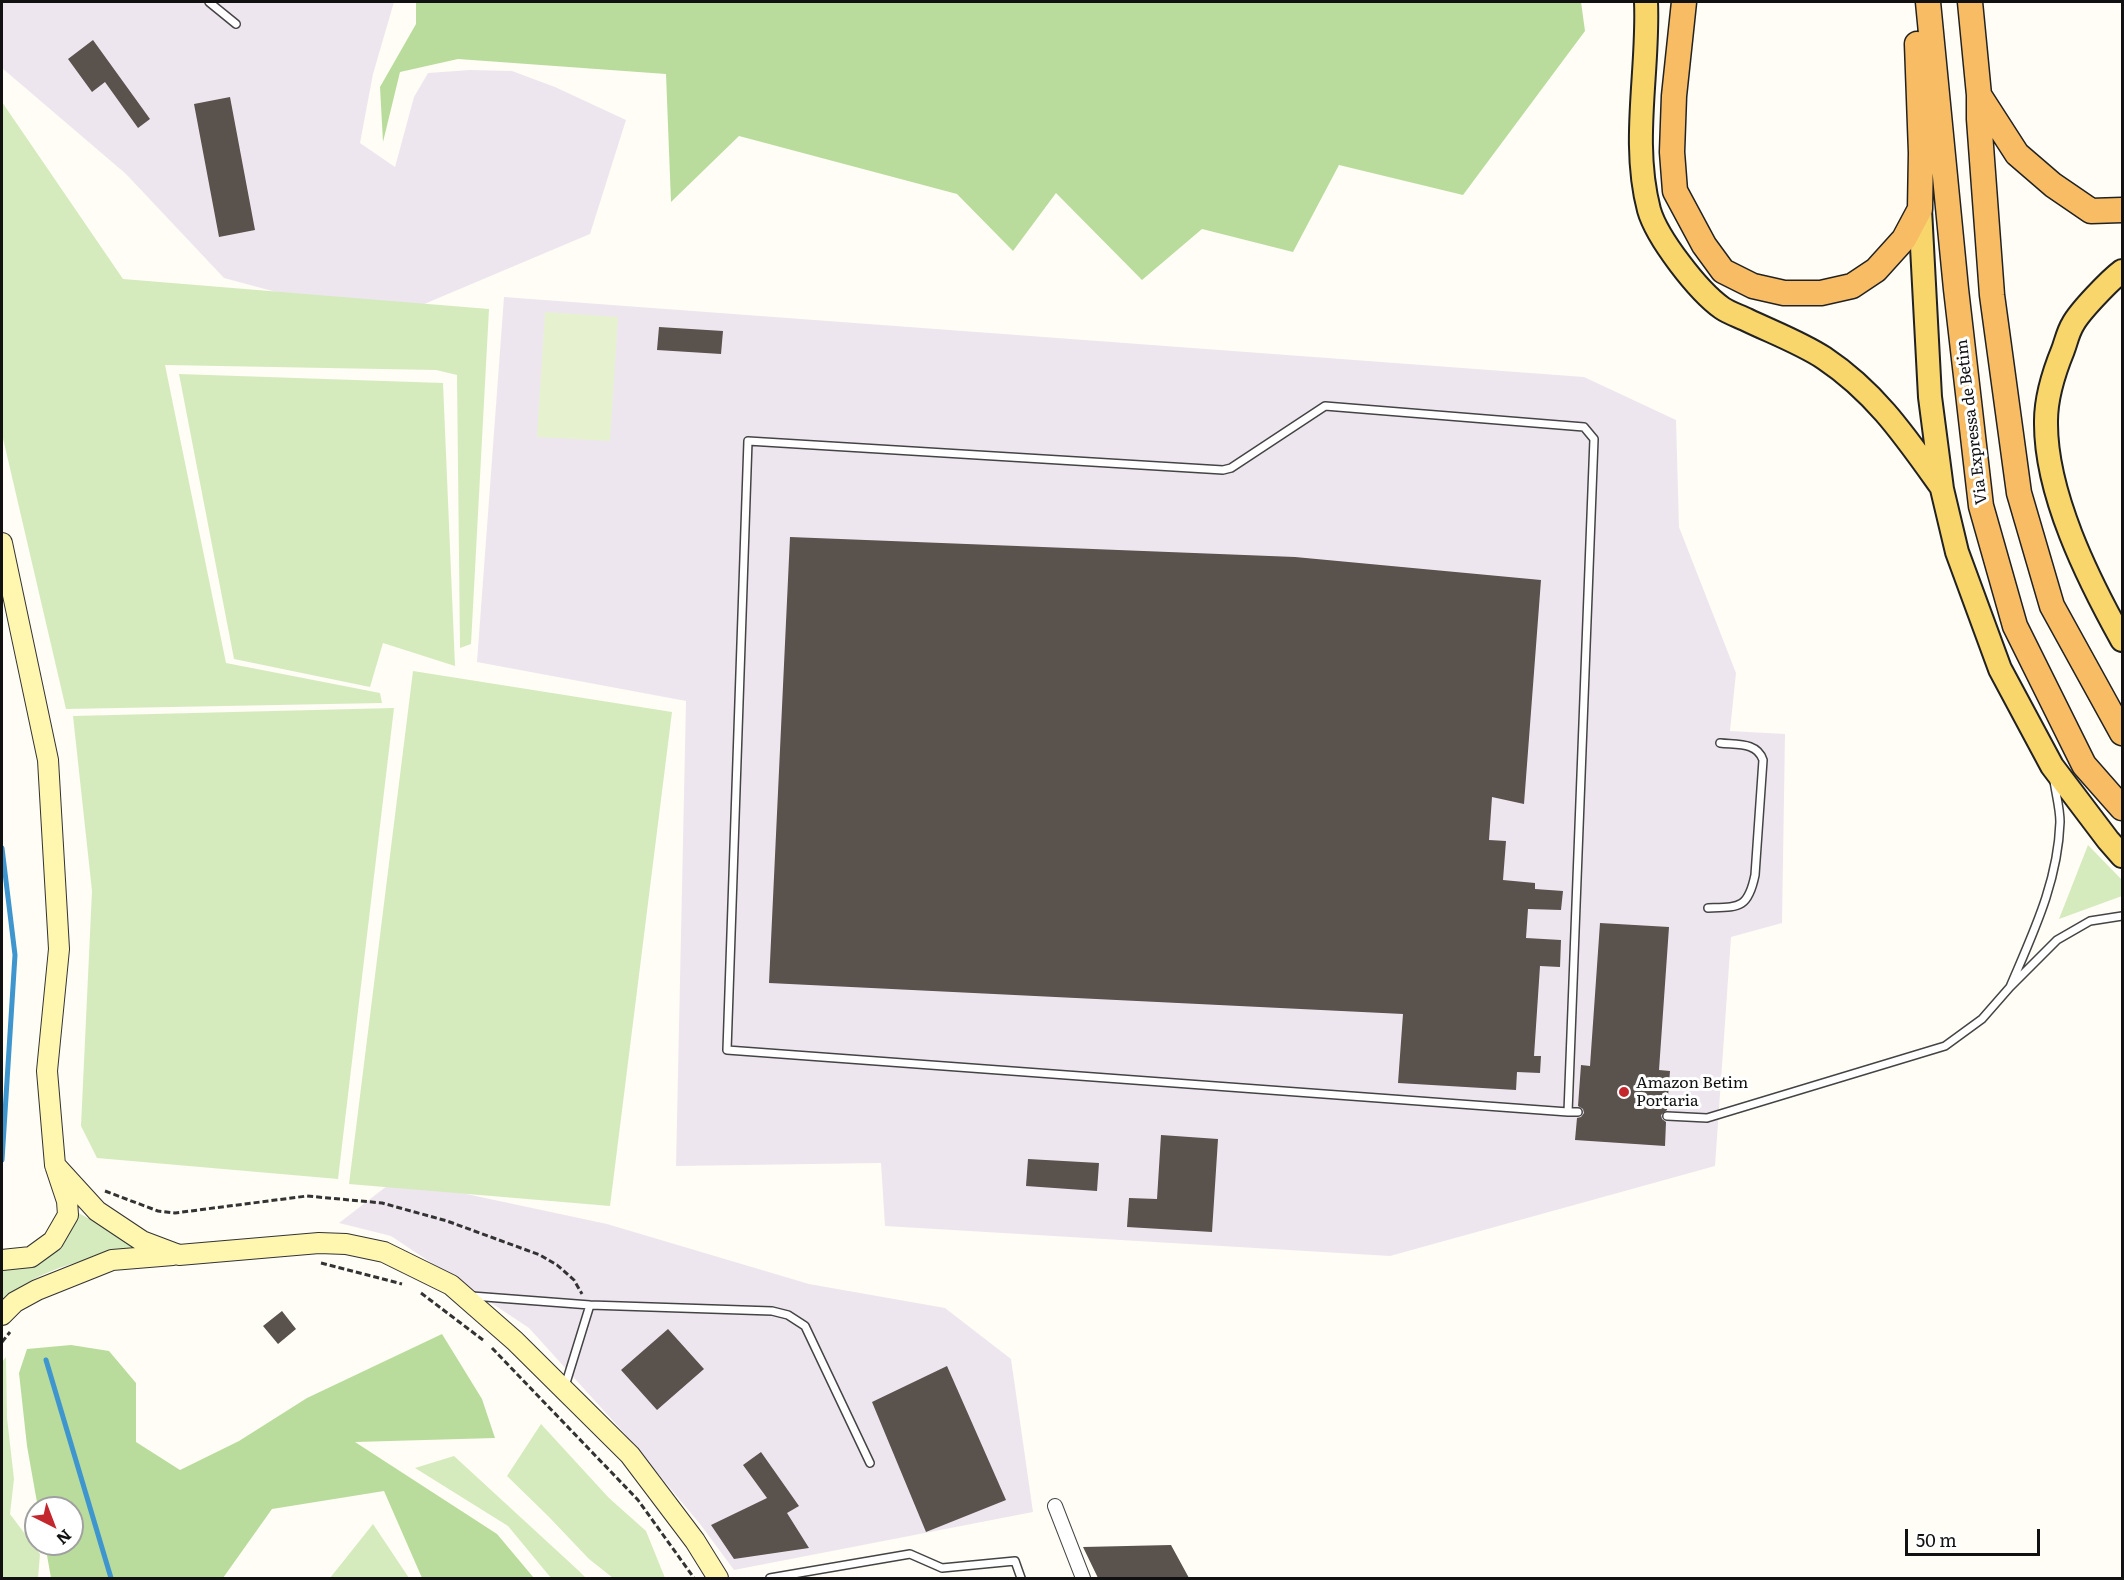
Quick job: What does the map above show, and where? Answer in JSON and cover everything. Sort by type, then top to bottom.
[{"type":"highway","points":[[1684,2],[1671,152],[1675,191],[1704,245],[1723,272],[1753,286],[1784,293],[1821,293],[1852,286],[1876,270],[1904,239],[1920,209],[1921,153],[1916,2]]},
{"type":"highway","name":"Via Expressa de Betim","points":[[1928,2],[1956,290],[1981,506],[2015,626],[2084,765],[2122,808]]},
{"type":"highway","points":[[1970,2],[1979,95],[1992,295],[2019,493],[2052,606],[2122,733]]},
{"type":"highway","points":[[1979,95],[2016,154],[2053,185],[2091,211],[2122,210]]},
{"type":"main road","points":[[1646,2],[1642,72],[1642,176],[1650,213],[1668,247],[1694,281],[1722,308],[1823,357],[1870,394],[1908,440],[1942,489]]},
{"type":"main road","points":[[1920,209],[1930,397],[1942,489],[1957,552],[2000,669],[2052,766],[2122,856]]},
{"type":"main road","points":[[2122,271],[2112,278],[2073,324],[2054,374],[2046,419],[2047,457],[2058,498],[2078,552],[2122,640]]},
{"type":"main road","points":[[2,543],[48,760],[59,949],[47,1071],[55,1165],[67,1201],[68,1215],[53,1241],[31,1257],[2,1260]]},
{"type":"main road","points":[[55,1165],[97,1211],[142,1241],[179,1255]]},
{"type":"main road","points":[[2,1315],[15,1302],[37,1290],[112,1260],[319,1243],[346,1244],[384,1252],[451,1285],[515,1341],[630,1455],[695,1541],[718,1578]]},
{"type":"street","points":[[1055,1506],[1083,1578]]},
{"type":"lane","points":[[209,2],[236,24]]},
{"type":"lane","points":[[1568,1112],[1594,439],[1584,427],[1324,406],[1231,468],[1223,470],[748,441],[727,1050],[1568,1112],[1578,1112]]},
{"type":"lane","points":[[1707,908],[1733,907],[1746,900],[1751,893],[1755,864],[1763,760],[1761,752],[1756,747],[1720,743]]},
{"type":"lane","points":[[2010,987],[2036,925],[2054,873],[2060,820],[2052,766]]},
{"type":"lane","points":[[1667,1116],[1707,1118],[1945,1046],[1982,1019],[2056,940],[2090,921],[2122,916]]},
{"type":"lane","points":[[463,1296],[590,1305],[772,1311],[788,1315],[805,1326],[870,1463]]},
{"type":"lane","points":[[564,1389],[590,1305]]},
{"type":"lane","points":[[770,1578],[910,1554],[942,1568],[1015,1561],[1021,1578]]},
{"type":"path","points":[[72,1185],[110,1192],[158,1211],[175,1213],[307,1196],[382,1203],[447,1221],[540,1255],[557,1265],[574,1280],[590,1305]]},
{"type":"path","points":[[320,1263],[412,1286]]},
{"type":"path","points":[[421,1293],[489,1345],[597,1457],[638,1500],[694,1578]]},
{"type":"shaded area","points":[[2,2],[394,2],[373,74],[360,143],[395,167],[414,97],[428,73],[470,70],[512,71],[555,87],[626,120],[590,234],[384,321],[224,278],[126,174],[2,68]]},
{"type":"shaded area","points":[[504,297],[1584,377],[1676,420],[1679,527],[1736,673],[1730,731],[1785,734],[1782,923],[1731,937],[1715,1166],[1390,1256],[885,1226],[881,1163],[676,1166],[686,701],[477,662]]},
{"type":"shaded area","points":[[396,1179],[607,1224],[809,1284],[945,1308],[1011,1359],[1033,1512],[734,1570],[700,1524],[624,1433],[529,1328],[391,1236],[339,1223]]},
{"type":"green space","points":[[416,2],[1581,2],[1585,31],[1463,195],[1339,165],[1293,252],[1202,229],[1142,280],[1056,193],[1013,251],[957,194],[739,136],[671,202],[666,74],[458,59],[400,72],[383,142],[380,87],[416,24]]},
{"type":"green space","points":[[2,102],[123,279],[489,309],[471,644],[460,648],[457,375],[436,370],[165,365],[226,663],[380,693],[382,703],[66,709],[2,434]]},
{"type":"green space","points":[[545,312],[618,317],[610,441],[537,437]]},
{"type":"green space","points":[[179,374],[443,383],[455,666],[383,643],[370,687],[234,659]]},
{"type":"green space","points":[[413,671],[672,712],[610,1206],[349,1184]]},
{"type":"green space","points":[[394,708],[338,1179],[97,1158],[81,1126],[92,891],[73,716]]},
{"type":"green space","points":[[2088,845],[2122,880],[2122,896],[2059,919]]},
{"type":"green space","points":[[75,1211],[145,1250],[88,1260],[51,1271],[17,1289],[2,1302],[2,1269],[33,1264]]},
{"type":"green space","points":[[442,1334],[482,1399],[495,1438],[355,1442],[497,1534],[534,1578],[422,1578],[384,1491],[272,1509],[223,1578],[51,1578],[47,1556],[84,1556],[84,1496],[36,1496],[27,1446],[19,1373],[27,1349],[71,1345],[109,1351],[136,1383],[136,1442],[180,1470],[239,1441],[307,1398]]},
{"type":"green space","points":[[6,1357],[7,1418],[14,1479],[10,1514],[24,1533],[24,1556],[40,1556],[38,1578],[2,1578],[2,1362]]},
{"type":"green space","points":[[541,1424],[609,1498],[646,1531],[665,1578],[613,1578],[589,1559],[507,1476]]},
{"type":"green space","points":[[454,1456],[586,1578],[551,1578],[508,1526],[415,1468]]},
{"type":"green space","points":[[373,1524],[409,1578],[330,1578]]},
{"type":"building","points":[[93,40],[150,119],[138,128],[105,82],[92,92],[68,59]]},
{"type":"building","points":[[230,97],[255,230],[219,237],[194,104]]},
{"type":"building","points":[[659,327],[723,331],[721,354],[657,350]]},
{"type":"building","points":[[790,537],[1295,557],[1541,580],[1524,804],[1492,797],[1489,840],[1506,841],[1503,880],[1535,883],[1535,889],[1563,891],[1561,910],[1528,909],[1526,938],[1561,940],[1560,967],[1540,966],[1534,1056],[1541,1056],[1540,1073],[1517,1072],[1516,1090],[1398,1083],[1403,1014],[769,983]]},
{"type":"building","points":[[1600,923],[1669,927],[1659,1070],[1670,1071],[1667,1110],[1661,1115],[1666,1122],[1665,1146],[1575,1140],[1577,1118],[1584,1113],[1583,1109],[1578,1106],[1581,1065],[1590,1066]]},
{"type":"building","points":[[1161,1135],[1218,1139],[1212,1232],[1127,1227],[1129,1198],[1157,1199]]},
{"type":"building","points":[[1028,1159],[1099,1163],[1097,1191],[1026,1186]]},
{"type":"building","points":[[282,1311],[296,1329],[278,1344],[263,1326]]},
{"type":"building","points":[[668,1329],[704,1369],[657,1410],[621,1370]]},
{"type":"building","points":[[947,1366],[1006,1500],[926,1532],[872,1402]]},
{"type":"building","points":[[761,1452],[799,1506],[787,1513],[809,1548],[734,1559],[711,1525],[767,1498],[743,1465]]},
{"type":"building","points":[[1171,1545],[1189,1578],[1098,1578],[1083,1547]]},
{"type":"waterway","points":[[2,848],[15,955],[2,1160]]},
{"type":"waterway","points":[[46,1360],[111,1578]]},
{"type":"place","name":"Amazon Betim Portaria","points":[[1624,1092]]}]
